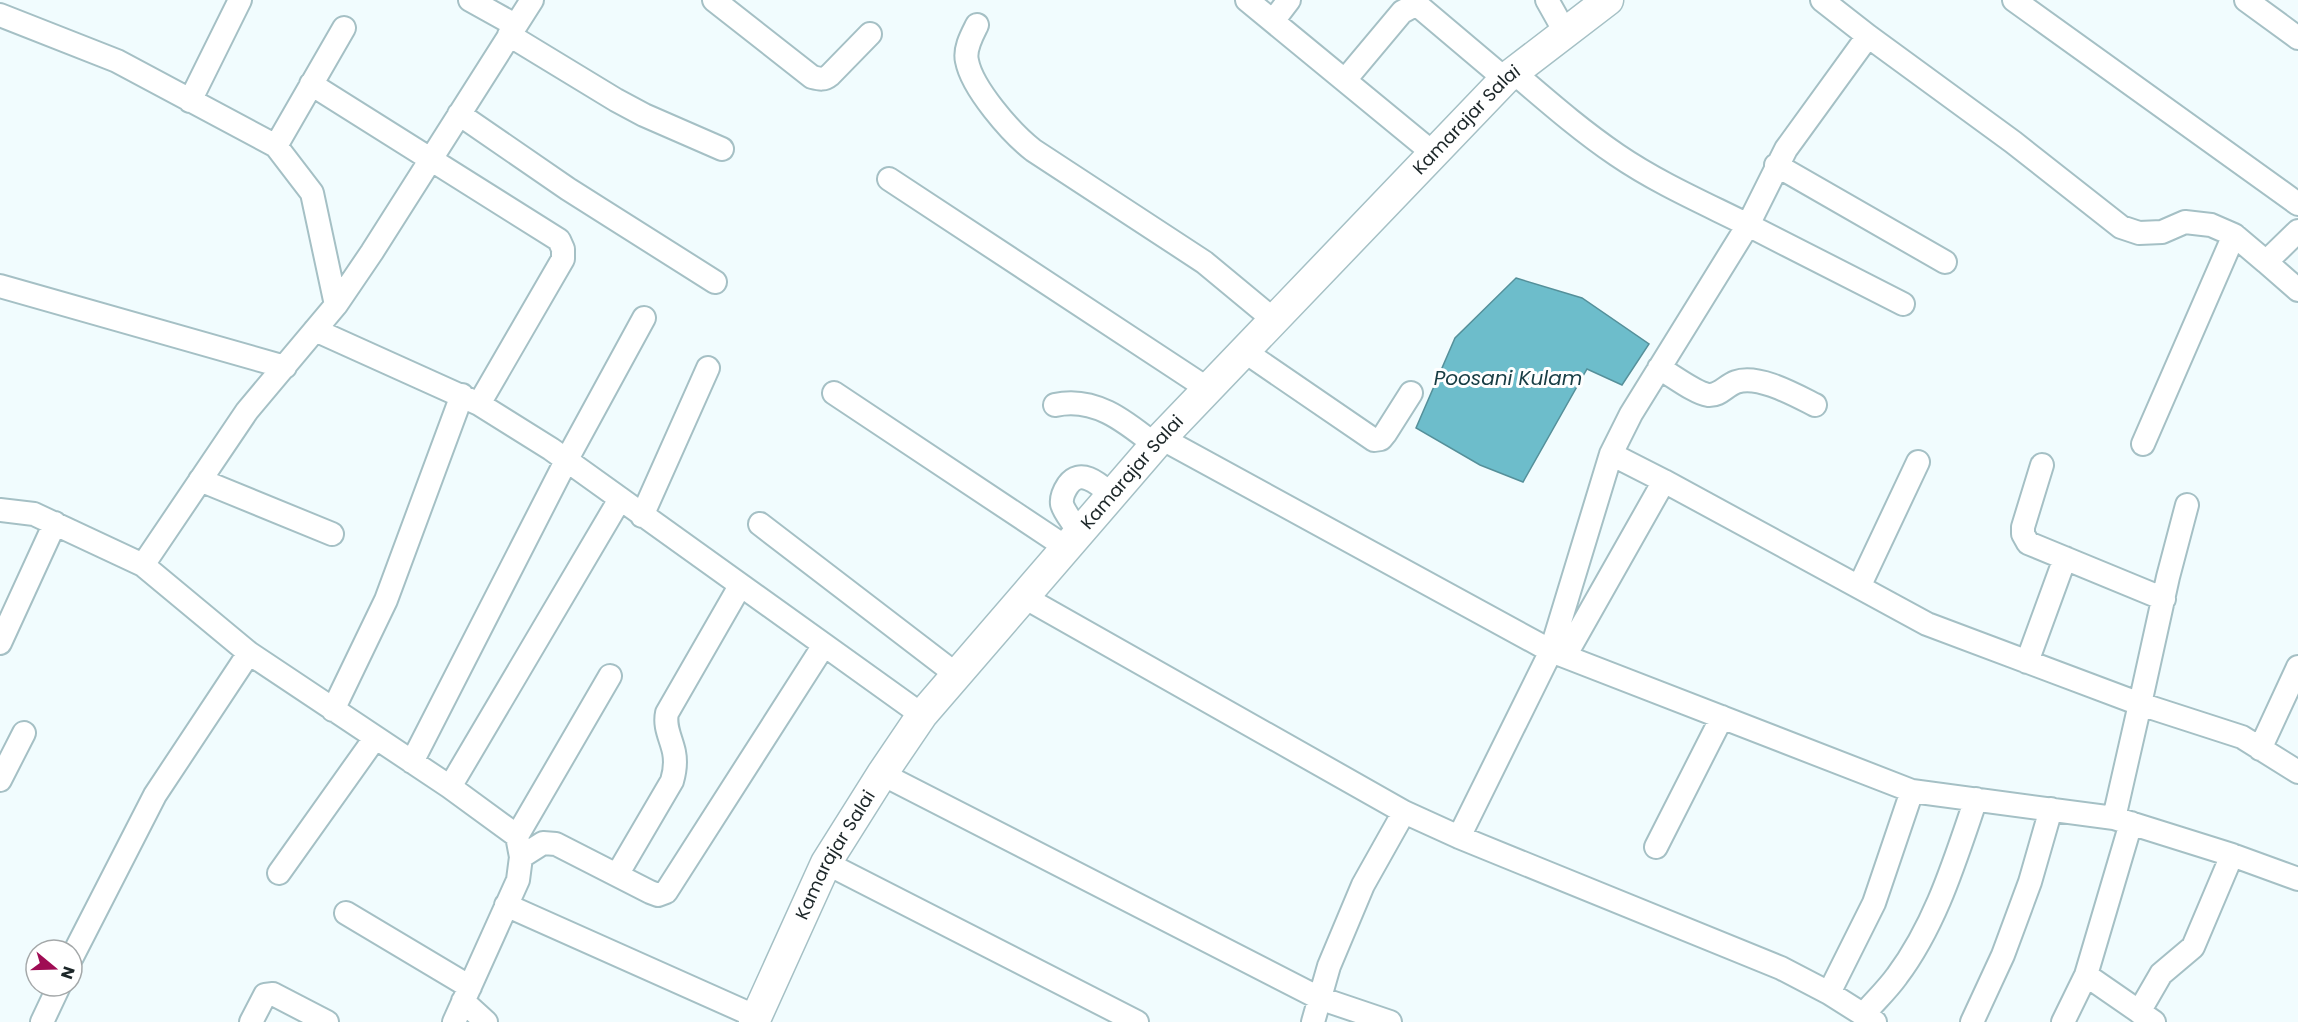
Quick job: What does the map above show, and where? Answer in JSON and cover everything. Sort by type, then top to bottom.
[{"type":"main road","name":"Kamarajar Salai","points":[[756,1020],[826,863],[922,716],[1158,442],[1433,153],[1508,75],[1608,0]]},
{"type":"street","points":[[190,100],[240,0]]},
{"type":"street","points":[[470,0],[616,100],[644,115],[722,149]]},
{"type":"street","points":[[142,565],[247,411],[336,304],[532,0]]},
{"type":"street","points":[[714,0],[812,77],[819,79],[830,75],[870,34]]},
{"type":"street","points":[[1247,0],[1433,153]]},
{"type":"street","points":[[1273,21],[1289,0]]},
{"type":"street","points":[[1547,0],[1565,32]]},
{"type":"street","points":[[1822,0],[2013,142],[2121,227],[2139,233],[2162,232],[2185,222],[2211,225],[2234,236],[2298,290]]},
{"type":"street","points":[[2014,0],[2298,204]]},
{"type":"street","points":[[2246,0],[2298,38]]},
{"type":"street","points":[[1345,80],[1402,12],[1413,6],[1421,8],[1619,156],[1677,190],[1903,304]]},
{"type":"street","points":[[0,15],[117,61],[276,146],[312,193],[336,304]]},
{"type":"street","points":[[977,25],[966,60],[979,88],[1008,128],[1033,150],[1204,262],[1274,320]]},
{"type":"street","points":[[276,146],[344,28]]},
{"type":"street","points":[[1558,653],[1580,557],[1611,454],[1624,426],[1748,225],[1776,165],[1868,36]]},
{"type":"street","points":[[312,84],[559,240],[563,249],[563,259],[471,400],[390,589],[333,710]]},
{"type":"street","points":[[459,114],[585,200],[715,282]]},
{"type":"street","points":[[1776,165],[1946,262]]},
{"type":"street","points":[[889,179],[1208,389]]},
{"type":"street","points":[[2266,262],[2298,231]]},
{"type":"street","points":[[2143,444],[2234,236]]},
{"type":"street","points":[[0,286],[285,367]]},
{"type":"street","points":[[412,762],[566,461],[644,318]]},
{"type":"street","points":[[315,330],[471,400],[551,449],[922,716]]},
{"type":"street","points":[[1244,351],[1374,440],[1381,439],[1385,434],[1411,393]]},
{"type":"street","points":[[642,516],[708,368]]},
{"type":"street","points":[[1659,368],[1705,394],[1716,395],[1737,382],[1751,380],[1782,389],[1815,405]]},
{"type":"street","points":[[834,393],[1073,540]]},
{"type":"street","points":[[1055,405],[1070,402],[1106,410],[1158,442],[1558,653],[1911,791],[2122,820],[2298,879]]},
{"type":"street","points":[[1611,454],[1927,624],[2140,704],[2242,737],[2298,772]]},
{"type":"street","points":[[1859,587],[1918,462]]},
{"type":"street","points":[[2042,465],[2023,527],[2023,534],[2028,543],[2164,599]]},
{"type":"street","points":[[1073,540],[1062,503],[1069,483],[1077,478],[1088,478],[1112,495]]},
{"type":"street","points":[[200,480],[332,534]]},
{"type":"street","points":[[1459,837],[1558,653],[1613,571],[1664,481]]},
{"type":"street","points":[[450,787],[620,499]]},
{"type":"street","points":[[2063,1022],[2086,975],[2122,820],[2140,704],[2187,505]]},
{"type":"street","points":[[0,510],[34,514],[142,565],[249,653],[450,787],[519,847]]},
{"type":"street","points":[[0,643],[55,523]]},
{"type":"street","points":[[760,524],[957,675]]},
{"type":"street","points":[[1580,557],[1613,571]]},
{"type":"street","points":[[2027,662],[2065,558]]},
{"type":"street","points":[[617,875],[672,781],[676,768],[675,753],[665,722],[667,713],[740,586]]},
{"type":"street","points":[[1024,597],[1404,812],[1459,837],[1781,968],[1829,993],[1869,1018],[1928,923],[1947,880],[1976,799]]},
{"type":"street","points":[[519,847],[543,843],[556,844],[658,896],[666,892],[824,645]]},
{"type":"street","points":[[82,938],[155,795],[249,653]]},
{"type":"street","points":[[2260,749],[2298,667]]},
{"type":"street","points":[[454,1022],[518,880],[519,847],[610,676]]},
{"type":"street","points":[[1656,847],[1722,717]]},
{"type":"street","points":[[0,780],[24,733]]},
{"type":"street","points":[[279,873],[375,738]]},
{"type":"street","points":[[882,774],[1319,998],[1390,1022]]},
{"type":"street","points":[[1829,993],[1874,903],[1911,791]]},
{"type":"street","points":[[1971,1022],[2002,955],[2026,892],[2051,809]]},
{"type":"street","points":[[1313,1022],[1329,966],[1363,885],[1404,812]]},
{"type":"street","points":[[2086,975],[2146,1017],[2160,974],[2193,947],[2232,855]]},
{"type":"street","points":[[826,863],[1137,1022]]},
{"type":"street","points":[[507,905],[756,1020]]},
{"type":"street","points":[[346,913],[467,994],[486,1022]]},
{"type":"street","points":[[251,1022],[265,995],[273,994],[327,1022]]},
{"type":"street","points":[[42,1022],[53,998]]},
{"type":"water","name":"Poosani Kulam","points":[[1516,278],[1582,298],[1649,344],[1622,385],[1587,369],[1523,482],[1480,465],[1416,428],[1455,338]]}]
